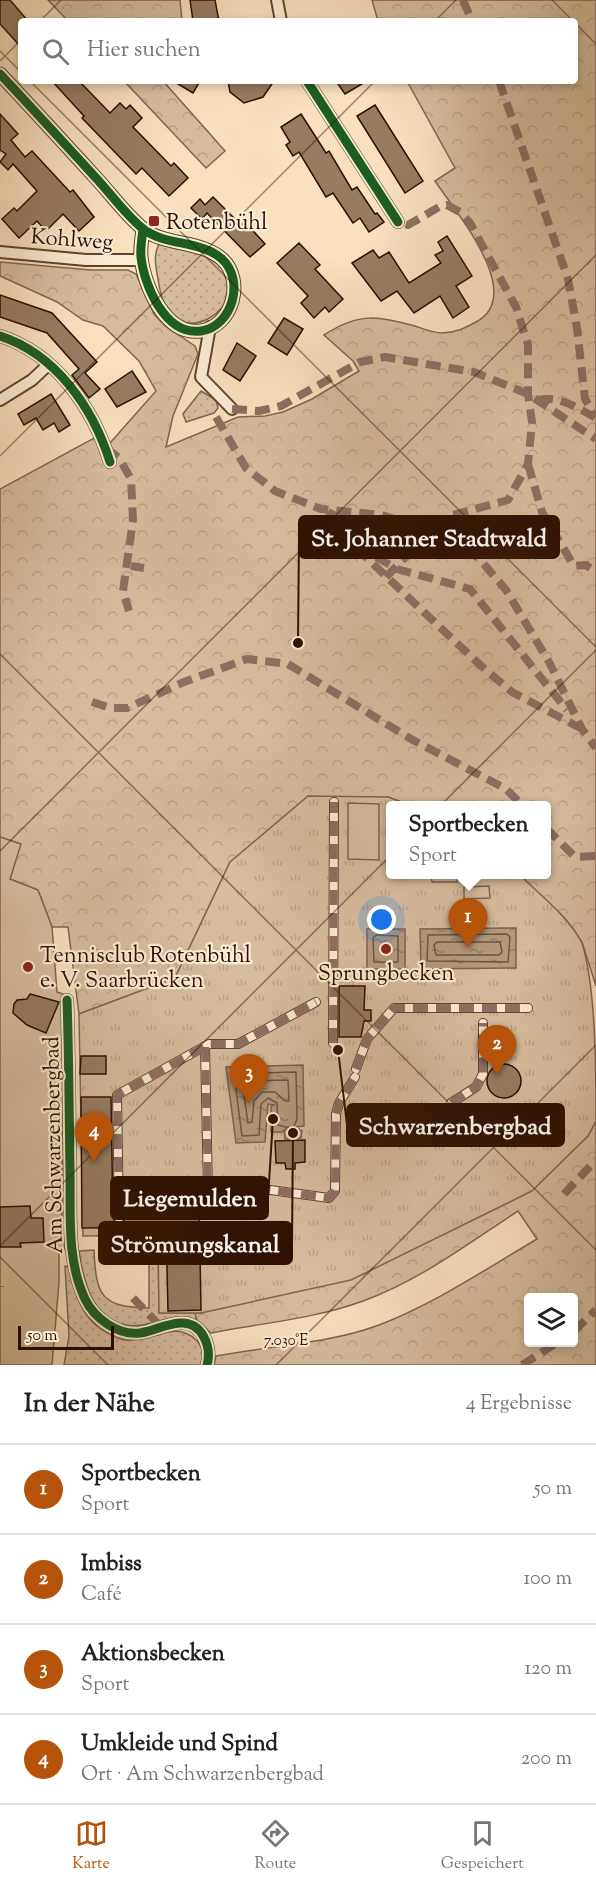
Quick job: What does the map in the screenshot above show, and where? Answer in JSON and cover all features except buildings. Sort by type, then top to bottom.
[{"type":"street","points":[[277,0],[280,18]]},
{"type":"street","points":[[0,74],[143,229],[209,252],[220,257],[228,265],[234,289],[233,301],[227,313],[210,327],[201,331],[181,328],[166,316],[148,285],[141,260],[143,229]]},
{"type":"street","points":[[309,84],[398,222]]},
{"type":"street","name":"Kohlweg","points":[[0,252],[86,260],[141,260]]},
{"type":"street","points":[[210,327],[201,377],[232,410]]},
{"type":"street","points":[[0,336],[32,350],[79,396],[103,438],[110,462]]},
{"type":"street","points":[[0,400],[32,380],[48,365]]},
{"type":"street","points":[[333,1043],[334,802]]},
{"type":"street","name":"Am Schwarzenbergbad","points":[[67,1000],[70,1229],[75,1268],[81,1289],[89,1306],[104,1322],[126,1332],[139,1333],[188,1323],[203,1335],[209,1345],[207,1365]]},
{"type":"street","points":[[119,1218],[117,1095],[205,1047],[238,1044],[316,1002]]},
{"type":"street","points":[[119,1191],[222,1191],[234,1185],[329,1198],[334,1191],[336,1114],[339,1102],[356,1073],[367,1039],[394,1008],[528,1008]]},
{"type":"street","points":[[451,1103],[476,1087],[483,1074],[483,1023]]},
{"type":"street","points":[[205,1047],[208,1191]]},
{"type":"green space","points":[[48,0],[180,0],[182,18],[65,18]]},
{"type":"green space","points":[[372,0],[596,0],[596,986],[582,942],[524,879],[551,879],[551,801],[398,801],[388,797],[230,862],[175,978],[79,1014],[68,927],[52,927],[38,890],[10,879],[20,844],[0,837],[0,489],[96,437],[110,443],[156,391],[139,361],[103,326],[83,320],[57,302],[0,276],[0,262],[91,270],[128,270],[136,274],[154,314],[165,326],[195,346],[198,354],[173,416],[166,447],[238,417],[265,416],[283,412],[312,399],[359,371],[353,361],[324,335],[348,322],[379,318],[442,333],[460,330],[476,322],[490,309],[494,293],[491,273],[470,232],[435,181],[455,168],[409,84],[578,84],[578,18],[377,18]]},
{"type":"green space","points":[[127,84],[166,84],[225,151],[206,168]]},
{"type":"green space","points":[[159,244],[193,252],[218,264],[228,279],[229,294],[222,308],[210,318],[195,323],[180,320],[167,308],[159,285],[156,264]]},
{"type":"green space","points":[[201,391],[216,400],[218,408],[214,413],[186,422],[183,414]]},
{"type":"green space","points":[[308,796],[388,797],[399,801],[386,801],[386,879],[524,879],[562,915],[582,943],[587,961],[593,1006],[596,1121],[588,1136],[532,1191],[351,1280],[201,1313],[159,1313],[158,1235],[83,1236],[79,1014],[175,978],[230,862]]},
{"type":"green space","points":[[348,803],[379,804],[379,860],[348,859]]},
{"type":"green space","points":[[0,837],[21,844],[10,879],[38,890],[52,927],[57,992],[63,994],[62,1218],[65,1249],[59,1252],[59,1282],[52,1365],[0,1365]]},
{"type":"green space","points":[[432,879],[457,879],[457,882],[432,882]]},
{"type":"green space","points":[[489,886],[490,898],[464,899],[464,887]]},
{"type":"green space","points":[[596,1121],[596,1365],[214,1365],[216,1356],[319,1341],[360,1331],[399,1317],[479,1274],[537,1239],[518,1211],[424,1272],[363,1301],[307,1316],[211,1333],[197,1321],[195,1313],[201,1313],[588,1136]]},
{"type":"green space","points":[[149,1242],[158,1242],[159,1313],[195,1313],[197,1321],[183,1317],[142,1325],[126,1325],[113,1321],[95,1304],[84,1278],[79,1251],[94,1250],[97,1278],[104,1296],[120,1305],[149,1308]]},
{"type":"green space","points":[[65,1266],[69,1267],[81,1305],[99,1328],[125,1340],[171,1332],[188,1334],[199,1343],[202,1349],[201,1365],[64,1365],[69,1336]]},
{"type":"water","points":[[516,928],[516,968],[421,969],[420,929]]},
{"type":"water","name":"Sprungbecken","points":[[367,929],[405,929],[405,969],[367,969]]},
{"type":"water","points":[[303,1065],[304,1126],[295,1127],[302,1131],[301,1138],[285,1139],[284,1131],[289,1126],[282,1132],[271,1132],[271,1106],[275,1105],[268,1104],[265,1142],[236,1143],[226,1067]]},
{"type":"marked path","points":[[463,0],[471,18]]},
{"type":"marked path","points":[[500,84],[568,279],[577,328],[585,399],[596,417]]},
{"type":"marked path","points":[[386,577],[431,531],[453,515],[508,500],[528,464],[532,422],[528,394],[528,345],[516,307],[470,223],[460,212],[447,205],[439,207],[408,225],[398,222]]},
{"type":"marked path","points":[[232,409],[259,411],[281,406],[360,362],[385,357],[474,372],[528,394],[596,439]]},
{"type":"marked path","points":[[538,400],[561,401],[596,418]]},
{"type":"marked path","points":[[216,417],[246,468],[275,491],[321,509],[382,515],[458,540],[483,563],[506,590],[549,662],[582,729],[596,748]]},
{"type":"marked path","points":[[106,448],[119,458],[131,479],[133,520],[123,591],[129,611]]},
{"type":"marked path","points":[[528,464],[542,512],[574,566],[586,565],[596,572]]},
{"type":"marked path","points":[[328,512],[354,525],[371,554],[397,569],[470,589],[567,710]]},
{"type":"marked path","points":[[326,514],[353,545],[480,665],[512,692],[582,729]]},
{"type":"marked path","points":[[131,566],[144,568]]},
{"type":"marked path","points":[[92,702],[111,708],[127,708],[184,682],[247,659],[288,664],[411,739],[506,789],[518,801]]},
{"type":"marked path","points":[[333,1043],[334,802]]},
{"type":"marked path","points":[[551,833],[575,857],[596,856]]},
{"type":"marked path","points":[[119,1218],[117,1095],[209,1044],[238,1044],[316,1002]]},
{"type":"marked path","points":[[356,1069],[367,1039],[394,1008],[528,1008]]},
{"type":"marked path","points":[[451,1103],[476,1087],[483,1074],[483,1023]]},
{"type":"marked path","points":[[205,1047],[208,1191]]},
{"type":"marked path","points":[[119,1191],[222,1191],[234,1185],[329,1198],[335,1191],[336,1114],[339,1103],[355,1077]]},
{"type":"marked path","points":[[564,1194],[596,1160]]},
{"type":"marked path","points":[[133,1298],[161,1327]]},
{"type":"marked path","points":[[578,1327],[596,1310]]},
{"type":"marked path","points":[[522,1365],[550,1347]]},
{"type":"cycle path","points":[[0,74],[142,228],[160,238],[204,249],[222,259],[233,278],[234,290],[228,312],[221,321],[201,331],[188,330],[167,317],[152,294],[143,268],[141,257],[143,229]]},
{"type":"cycle path","points":[[309,84],[398,222]]},
{"type":"cycle path","points":[[0,336],[20,344],[38,356],[70,386],[94,422],[110,462]]},
{"type":"cycle path","points":[[67,1000],[71,1235],[79,1284],[94,1313],[115,1329],[123,1332],[140,1333],[180,1323],[194,1326],[204,1336],[208,1351],[207,1365]]},
{"type":"place","name":"Rotenbühl","points":[[154,221]]},
{"type":"place","name":"St. Johanner Stadtwald","points":[[298,643]]},
{"type":"place","name":"Sportbecken","points":[[468,948]]},
{"type":"place","name":"Sprungbecken","points":[[386,949]]},
{"type":"place","name":"Tennisclub Rotenbühl e. V. Saarbrücken","points":[[28,967]]},
{"type":"place","name":"Schwarzenbergbad","points":[[338,1050]]},
{"type":"place","name":"Imbiss","points":[[497,1075]]},
{"type":"place","name":"Aktionsbecken","points":[[249,1104]]},
{"type":"place","name":"Liegemulden","points":[[273,1119]]},
{"type":"place","name":"Strömungskanal","points":[[293,1133]]},
{"type":"place","name":"Umkleide und Spind","points":[[94,1162]]}]
